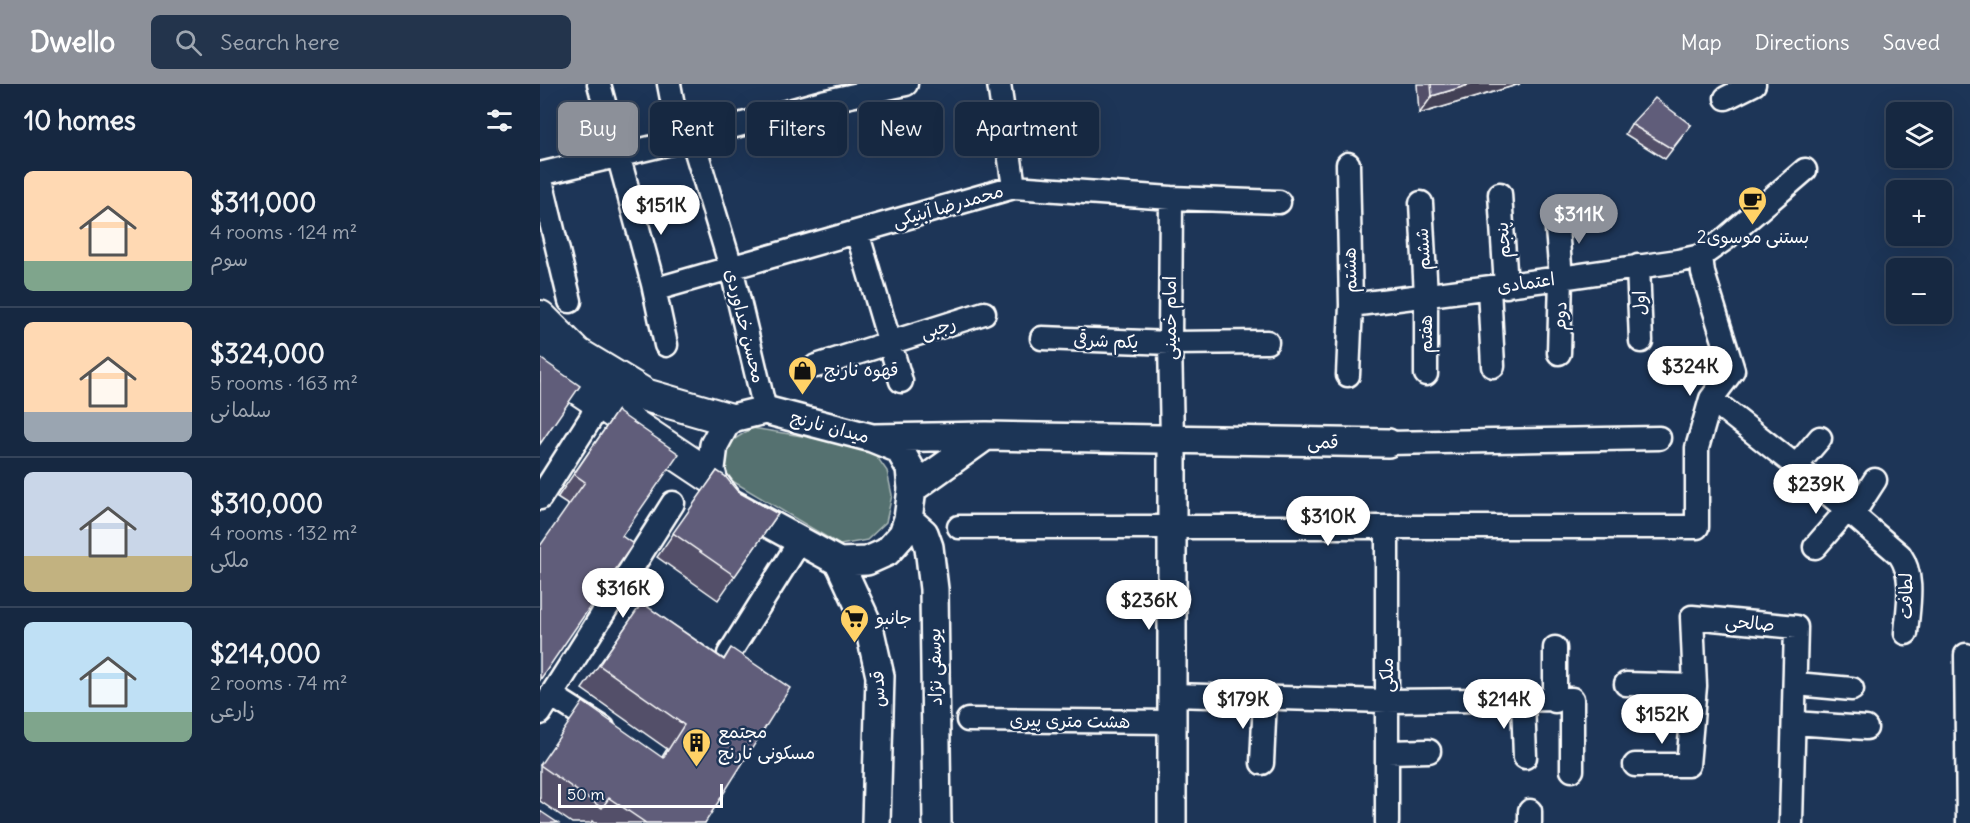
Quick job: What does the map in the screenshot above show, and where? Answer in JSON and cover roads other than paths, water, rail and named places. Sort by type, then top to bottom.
[{"type":"main road","points":[[540,317],[577,354],[645,395],[728,419]]},
{"type":"main road","points":[[540,352],[554,372],[710,476]]},
{"type":"street","points":[[598,84],[603,102]]},
{"type":"street","name":"محسن خداوردی","points":[[669,84],[675,102]]},
{"type":"street","points":[[735,122],[821,93],[906,84]]},
{"type":"street","points":[[999,84],[1014,187]]},
{"type":"street","points":[[1726,98],[1754,84]]},
{"type":"street","points":[[570,301],[540,175],[614,156]]},
{"type":"street","points":[[618,156],[666,345]]},
{"type":"street","name":"محسن خداوردی","points":[[692,156],[731,267],[765,410]]},
{"type":"street","name":"هشتم","points":[[1348,164],[1351,304],[1348,375]]},
{"type":"street","name":"اعتمادی","points":[[1351,304],[1498,287],[1701,256],[1725,239],[1805,170]]},
{"type":"street","name":"محمدرضا آبنیکی","points":[[652,284],[660,288],[1014,187],[1171,198],[1279,202]]},
{"type":"street","name":"پنجم","points":[[1493,366],[1500,194]]},
{"type":"street","name":"امام خمینی","points":[[1171,198],[1172,439]]},
{"type":"street","name":"ششم","points":[[1421,203],[1426,295]]},
{"type":"street","name":"دوم","points":[[1556,216],[1561,278],[1559,353]]},
{"type":"street","points":[[857,232],[901,381]]},
{"type":"street","points":[[959,527],[1697,527],[1696,448],[1711,399],[1732,370],[1702,273],[1701,256]]},
{"type":"street","name":"اول","points":[[1638,266],[1641,341]]},
{"type":"street","name":"هفتم","points":[[1426,295],[1426,374]]},
{"type":"street","name":"رجبی","points":[[816,366],[984,313]]},
{"type":"street","name":"یکم شرقی","points":[[1042,338],[1170,343],[1267,342]]},
{"type":"street","name":"لطافت","points":[[1711,399],[1796,466],[1900,555],[1907,565],[1909,583],[1906,633]]},
{"type":"street","points":[[540,498],[591,418],[598,401]]},
{"type":"street","name":"میدان نارنج","points":[[728,419],[765,410],[872,438],[899,449],[910,468],[912,489],[908,519],[903,534],[887,552],[867,561],[839,562]]},
{"type":"street","points":[[728,419],[714,445],[710,476],[729,502],[839,562]]},
{"type":"street","points":[[912,489],[986,436]]},
{"type":"street","name":"قمی","points":[[872,438],[986,436],[1388,443],[1659,438]]},
{"type":"street","points":[[1796,466],[1820,438]]},
{"type":"street","points":[[1172,439],[1172,823]]},
{"type":"street","points":[[1815,547],[1851,512],[1875,480]]},
{"type":"street","points":[[616,737],[546,704],[673,503]]},
{"type":"street","name":"یوسفی نژاد","points":[[908,519],[924,533],[929,547],[933,589],[937,823]]},
{"type":"street","name":"ملکی","points":[[1387,527],[1387,823]]},
{"type":"street","points":[[729,654],[800,542]]},
{"type":"street","name":"قدس","points":[[839,562],[869,627],[880,676],[876,823]]},
{"type":"street","name":"صالحی","points":[[1635,765],[1688,765],[1695,686],[1692,617],[1796,627],[1791,823]]},
{"type":"street","points":[[1554,648],[1555,700]]},
{"type":"street","points":[[1966,655],[1968,823]]},
{"type":"street","points":[[1626,684],[1695,686]]},
{"type":"street","points":[[1796,684],[1852,689]]},
{"type":"street","points":[[1172,695],[1387,701],[1572,699],[1572,770]]},
{"type":"street","points":[[1262,763],[1265,699]]},
{"type":"street","points":[[1523,701],[1525,757]]},
{"type":"street","name":"هشت متری پیری","points":[[968,720],[1172,723]]},
{"type":"street","points":[[1794,723],[1866,728]]},
{"type":"street","points":[[1387,752],[1429,751]]},
{"type":"place","name":"بستنی موسوی2","points":[[1753,226]]},
{"type":"place","name":"قهوه نارنج","points":[[803,396]]},
{"type":"place","name":"جانبو","points":[[855,644]]},
{"type":"place","name":"مجتمع مسکونی نارنج","points":[[697,768]]}]
